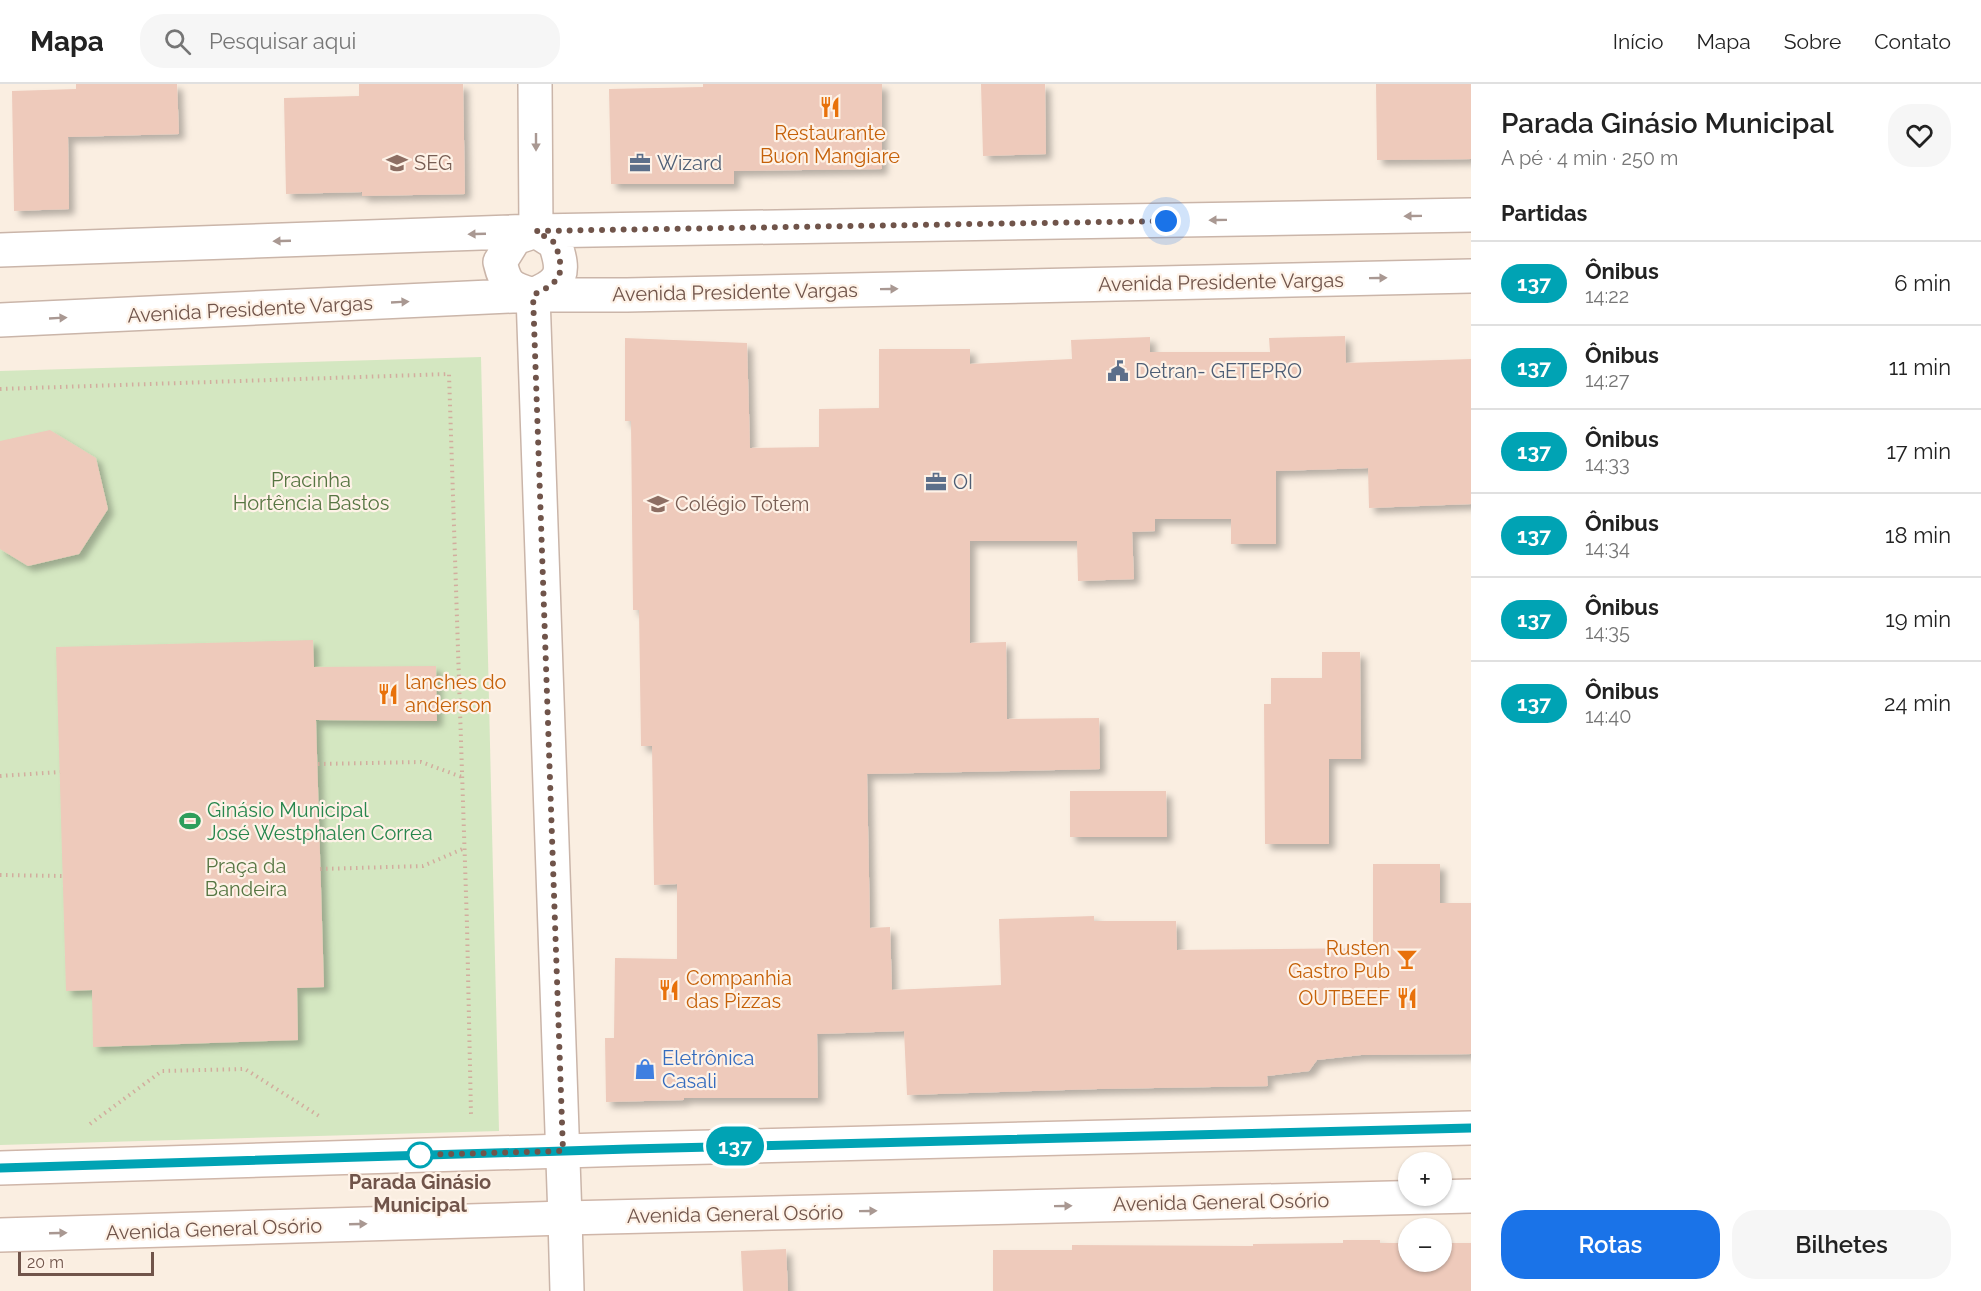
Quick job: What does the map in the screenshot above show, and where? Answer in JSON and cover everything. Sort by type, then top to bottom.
[{"type":"street","points":[[535,84],[536,231]]},
{"type":"street","points":[[0,250],[536,231],[1471,215]]},
{"type":"street","points":[[536,231],[555,243],[561,261],[559,276],[552,286],[533,295],[511,287],[504,279],[500,262],[515,238],[536,231]]},
{"type":"street","name":"Avenida Presidente Vargas","points":[[0,320],[533,295],[627,295],[1471,276]]},
{"type":"street","points":[[533,295],[567,1291]]},
{"type":"street","points":[[0,1168],[1471,1128]]},
{"type":"street","name":"Avenida General Osório","points":[[0,1235],[565,1218],[1471,1196]]},
{"type":"path","points":[[0,389],[449,374],[465,848],[471,1116],[460,1116]]},
{"type":"path","points":[[318,764],[421,762],[462,777]]},
{"type":"path","points":[[0,776],[60,772]]},
{"type":"path","points":[[321,869],[423,866],[465,848]]},
{"type":"path","points":[[0,875],[63,876]]},
{"type":"path","points":[[90,1125],[162,1071],[245,1069],[324,1119],[312,1120]]},
{"type":"path","points":[[78,1125],[101,1124]]},
{"type":"green space","name":"Praça da Bandeira","points":[[481,357],[499,1131],[0,1145],[0,371]]},
{"type":"building","points":[[76,84],[177,84],[179,134],[68,137],[69,209],[14,211],[12,91],[76,89]]},
{"type":"building","points":[[359,84],[463,84],[465,194],[362,196],[362,192],[286,194],[284,98],[359,96]]},
{"type":"building","points":[[703,84],[882,84],[882,169],[734,171],[734,184],[611,184],[609,89],[703,87]]},
{"type":"building","points":[[981,84],[1045,84],[1046,154],[983,156]]},
{"type":"building","points":[[1376,84],[1471,84],[1471,159],[1377,160]]},
{"type":"building","points":[[1345,336],[1346,363],[1471,359],[1471,504],[1369,508],[1368,468],[1276,471],[1276,544],[1231,544],[1231,519],[1155,519],[1155,531],[1132,532],[1134,579],[1078,581],[1077,541],[970,541],[970,643],[1006,642],[1007,719],[1099,718],[1100,769],[867,774],[870,928],[890,927],[892,990],[1001,985],[999,919],[1094,916],[1094,921],[1176,921],[1177,950],[1373,948],[1373,864],[1440,864],[1440,903],[1471,903],[1471,1054],[1361,1055],[1317,1060],[1309,1071],[1267,1076],[1268,1086],[907,1095],[904,1031],[817,1034],[818,1098],[684,1098],[684,1100],[606,1102],[605,1038],[614,1038],[615,958],[677,959],[677,884],[654,885],[652,746],[641,746],[639,610],[633,610],[631,421],[625,421],[625,338],[747,343],[750,448],[819,447],[819,409],[879,408],[879,349],[970,349],[970,364],[1072,359],[1071,340],[1150,337],[1150,352],[1270,352],[1269,338]]},
{"type":"building","points":[[50,430],[96,458],[108,509],[79,554],[28,566],[0,549],[0,441]]},
{"type":"building","name":"Ginásio Municipal José Westphalen Correa","points":[[313,640],[314,667],[436,666],[437,721],[316,720],[324,987],[297,988],[298,1040],[93,1047],[92,990],[66,991],[56,647]]},
{"type":"building","points":[[1322,652],[1360,652],[1361,759],[1329,759],[1329,844],[1265,844],[1264,704],[1271,704],[1271,678],[1322,678]]},
{"type":"building","points":[[1070,791],[1166,791],[1167,837],[1070,837]]},
{"type":"building","points":[[1343,1240],[1380,1240],[1380,1243],[1398,1243],[1398,1272],[1452,1272],[1452,1243],[1471,1243],[1471,1291],[993,1291],[993,1250],[1072,1250],[1072,1245],[1253,1246],[1253,1244],[1343,1243]]},
{"type":"building","points":[[786,1249],[788,1291],[743,1291],[741,1251]]},
{"type":"bus line","name":"137","points":[[0,1168],[629,1149],[1471,1128]]},
{"type":"place","name":"Restaurante Buon Mangiare","points":[[830,107]]},
{"type":"place","name":"SEG","points":[[397,163]]},
{"type":"place","name":"Wizard","points":[[640,163]]},
{"type":"place","name":"Detran- GETEPRO","points":[[1118,371]]},
{"type":"place","name":"OI","points":[[936,482]]},
{"type":"place","name":"Colégio Totem","points":[[658,504]]},
{"type":"place","name":"lanches do anderson","points":[[388,694]]},
{"type":"place","name":"Ginásio Municipal José Westphalen Correa","points":[[190,821]]},
{"type":"place","name":"Rusten Gastro Pub","points":[[1407,959]]},
{"type":"place","name":"Companhia das Pizzas","points":[[669,990]]},
{"type":"place","name":"OUTBEEF","points":[[1407,998]]},
{"type":"place","name":"Eletrônica Casali","points":[[645,1069]]},
{"type":"place","name":"Parada Ginásio Municipal","points":[[420,1155]]},
{"type":"route","points":[[420,1155],[414,1155],[563,1151],[533,295],[552,286],[559,276],[561,261],[555,243],[536,231],[1166,221]]},
{"type":"park label","name":"Pracinha Hortência Bastos","points":[[311,492]]}]
